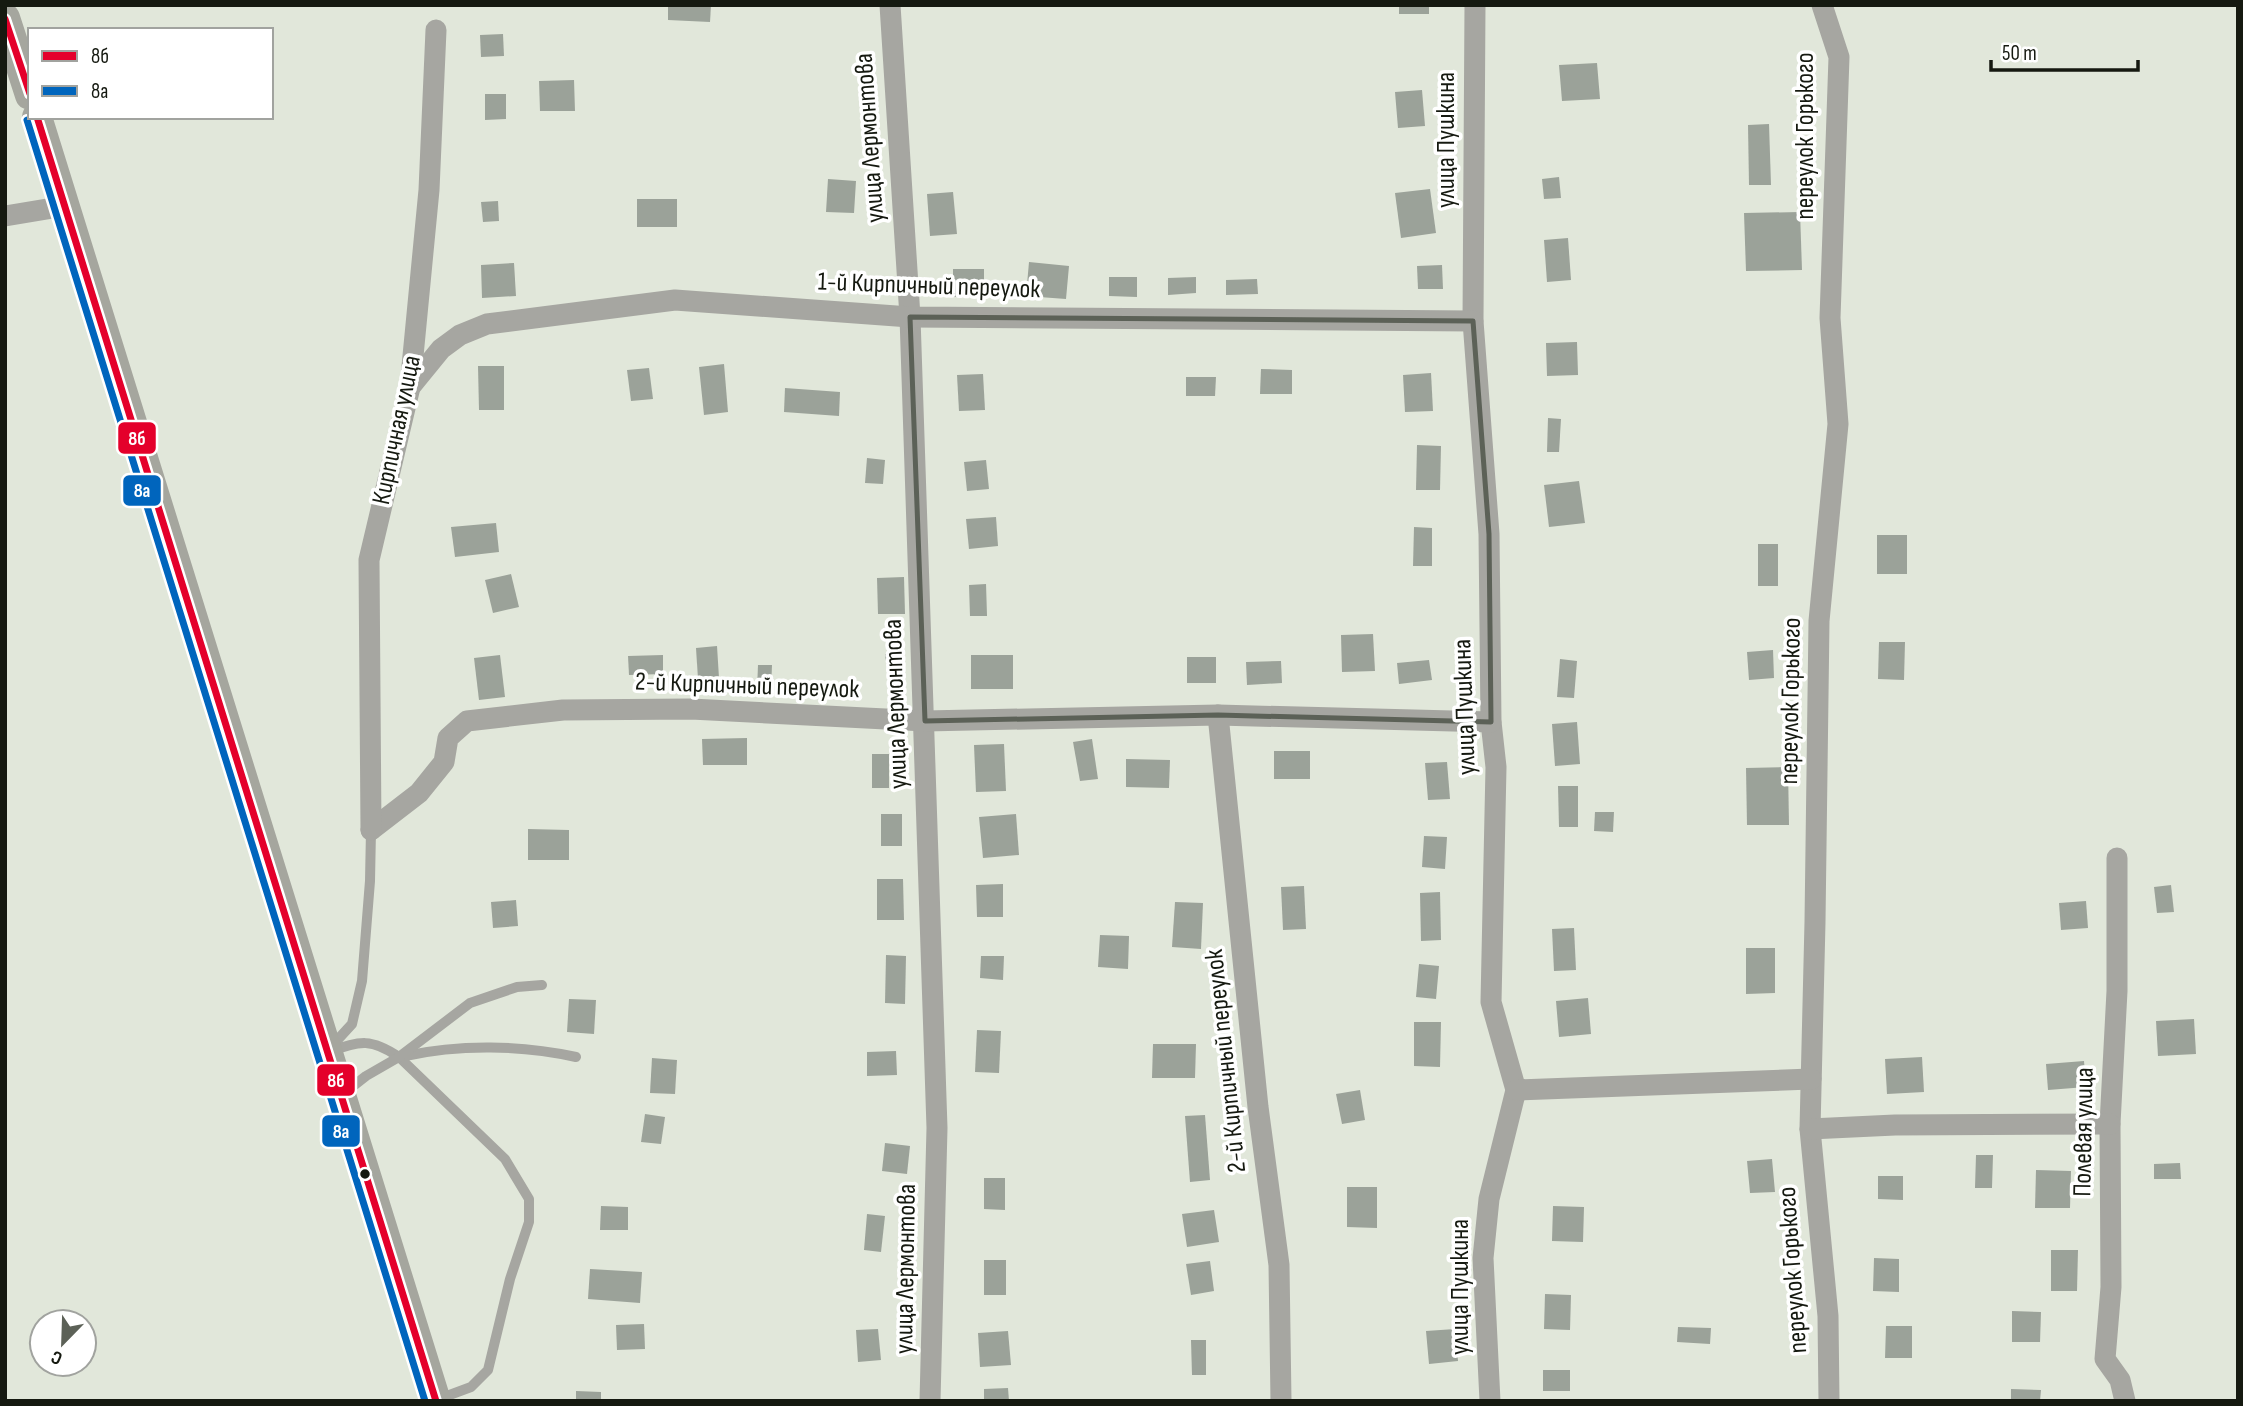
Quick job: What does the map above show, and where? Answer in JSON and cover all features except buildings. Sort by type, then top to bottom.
[{"type":"street","name":"улица Лермонтова","points":[[890,5],[910,317],[937,1128],[930,1401]]},
{"type":"street","name":"улица Пушкина","points":[[1475,5],[1473,321],[1489,534],[1491,722],[1496,767],[1491,1002],[1516,1090],[1489,1199],[1483,1258],[1490,1401]]},
{"type":"street","name":"переулок Горького","points":[[1822,5],[1839,57],[1830,318],[1838,424],[1819,621],[1810,1129],[1828,1316],[1829,1401]]},
{"type":"street","points":[[5,18],[28,89]]},
{"type":"street","name":"Кирпичная улица","points":[[372,830],[369,561],[410,387],[429,190],[436,30]]},
{"type":"street","points":[[38,119],[436,1400]]},
{"type":"street","points":[[5,216],[65,206]]},
{"type":"street","name":"1-й Кирпичный переулок","points":[[410,387],[442,349],[460,335],[487,324],[675,300],[910,317],[1473,321]]},
{"type":"street","name":"2-й Кирпичный переулок","points":[[372,830],[419,793],[443,761],[448,738],[467,721],[563,710],[666,709],[925,721],[1218,715],[1491,722]]},
{"type":"street","name":"2-й Кирпичный переулок","points":[[1218,715],[1258,1107],[1279,1265],[1281,1401]]},
{"type":"street","name":"Полевая улица","points":[[2117,858],[2117,991],[2110,1124],[2111,1287],[2105,1359],[2120,1380],[2125,1401]]},
{"type":"street","points":[[1516,1090],[1811,1079]]},
{"type":"street","points":[[1810,1129],[1895,1125],[2110,1124]]},
{"type":"lane","points":[[327,1052],[352,1024],[362,981],[372,830]]},
{"type":"lane","points":[[341,1096],[366,1076],[399,1058],[470,1003],[517,988],[542,985]]},
{"type":"lane","points":[[327,1052],[360,1042],[383,1047],[399,1058],[505,1159],[529,1199],[529,1222],[510,1279],[488,1370],[471,1387],[436,1400]]},
{"type":"lane","points":[[399,1058],[434,1050],[517,1047],[576,1057]]},
{"type":"highlighted area","points":[[910,317],[1473,321],[1489,534],[1491,722],[1218,715],[925,721]]},
{"type":"transit line","name":"8б","points":[[5,19],[28,88]]},
{"type":"transit line","name":"8б","points":[[38,119],[436,1401]]},
{"type":"transit line","name":"8а","points":[[27,120],[425,1401]]}]
